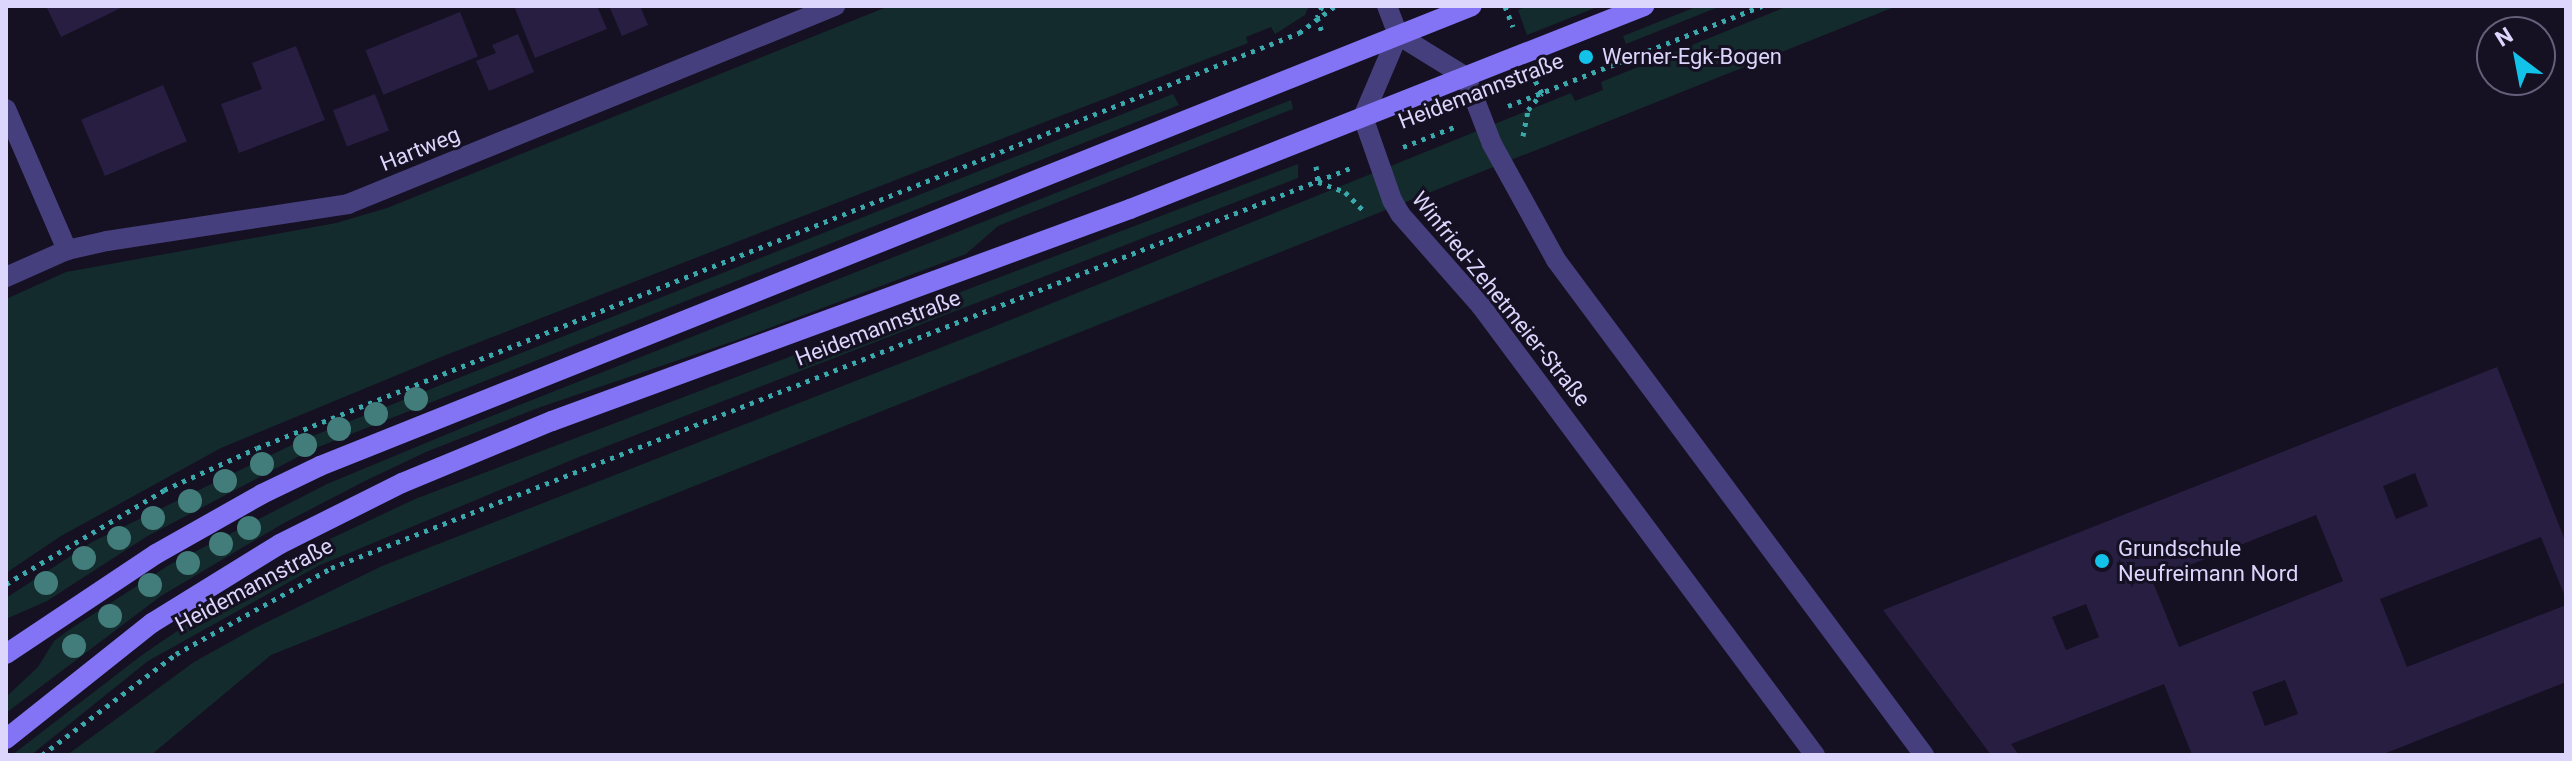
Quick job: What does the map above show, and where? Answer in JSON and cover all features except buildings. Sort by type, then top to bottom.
[{"type":"main road","points":[[6,654],[156,554],[320,466],[1219,110],[1472,6]]},
{"type":"main road","name":"Heidemannstraße","points":[[6,739],[152,623],[280,544],[402,483],[552,421],[1130,209],[1644,6]]},
{"type":"street","name":"Hartweg","points":[[6,277],[67,250],[348,204],[835,6]]},
{"type":"street","points":[[1387,6],[1398,35],[1466,77],[1511,184],[1556,260],[1924,755]]},
{"type":"street","points":[[1363,117],[1398,35]]},
{"type":"street","points":[[6,109],[67,250]]},
{"type":"street","name":"Winfried-Zehetmeier-Straße","points":[[1363,117],[1400,214],[1481,306],[1815,755]]},
{"type":"path","points":[[1317,17],[1322,6]]},
{"type":"path","points":[[6,584],[164,490],[257,448],[1299,33],[1335,6]]},
{"type":"path","name":"Heidemannstraße","points":[[42,755],[176,654],[331,568],[1762,6]]},
{"type":"path","points":[[1253,51],[1255,62]]},
{"type":"path","points":[[1580,66],[1584,76]]},
{"type":"green space","points":[[889,6],[1309,6],[1305,15],[1275,34],[1271,27],[1246,37],[1248,43],[441,357],[221,448],[61,536],[6,573],[6,299],[66,272],[336,223],[387,208]]},
{"type":"green space","points":[[1527,6],[1600,6],[1527,35],[1518,10]]},
{"type":"green space","points":[[1698,6],[1721,6],[1626,44],[1623,36]]},
{"type":"green space","points":[[1788,6],[1897,6],[271,655],[151,755],[67,755],[194,662],[257,627],[382,566],[983,331],[1571,93],[1575,101],[1603,90],[1601,82]]},
{"type":"green space","points":[[1173,94],[1179,105],[311,450],[146,537],[47,601],[6,619],[6,598],[92,542],[300,441]]},
{"type":"green space","points":[[1291,100],[1293,109],[998,226],[966,254],[740,339],[538,408],[426,452],[365,481],[284,523],[161,596],[6,713],[6,697],[38,667],[54,641],[69,630],[169,565],[327,484]]},
{"type":"green space","points":[[1298,164],[1298,178],[579,457],[318,566],[148,661],[31,755],[12,755],[142,655],[205,612],[330,539],[415,499]]},
{"type":"place","name":"Werner-Egk-Bogen","points":[[1586,57]]},
{"type":"place","name":"Grundschule Neufreimann Nord","points":[[2102,561]]}]
